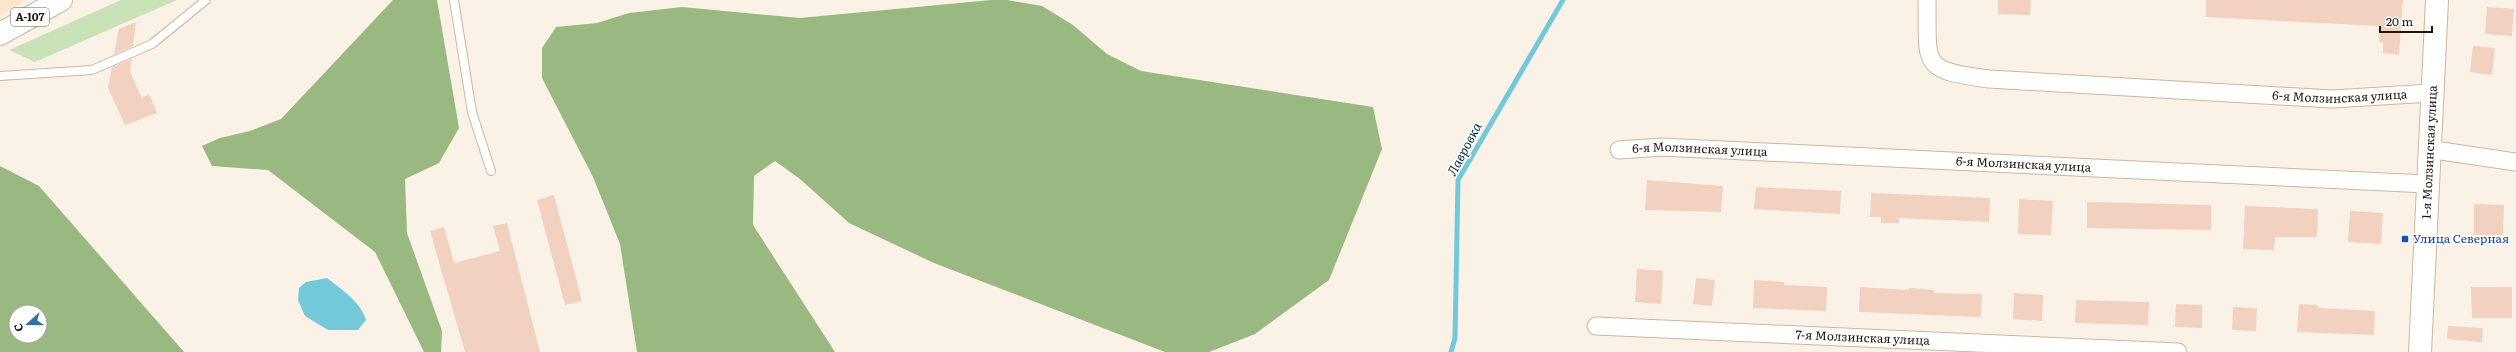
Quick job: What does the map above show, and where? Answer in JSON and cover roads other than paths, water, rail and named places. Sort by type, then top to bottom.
[{"type":"main road","name":"А-107","points":[[0,34],[61,0]]},
{"type":"main road","name":"1-я Молзинская улица","points":[[2420,352],[2428,149],[2437,0]]},
{"type":"street","name":"6-я Молзинская улица","points":[[1927,0],[1927,52],[1934,66],[1951,74],[1989,79],[2332,99],[2431,93]]},
{"type":"street","name":"6-я Молзинская улица","points":[[1619,150],[1662,147],[2427,184]]},
{"type":"street","points":[[2428,149],[2516,162]]},
{"type":"street","name":"7-я Молзинская улица","points":[[1596,326],[2178,352]]},
{"type":"lane","points":[[0,76],[92,70],[152,44],[206,0]]},
{"type":"lane","points":[[454,0],[472,112],[491,170]]},
{"type":"water","points":[[327,278],[350,296],[360,307],[366,320],[358,330],[328,330],[305,316],[298,300],[299,288],[306,282]]},
{"type":"waterway","name":"Лавровка","points":[[1451,352],[1455,338],[1458,180],[1563,0]]},
{"type":"place","name":"Улица Северная","points":[[2405,239]]}]
